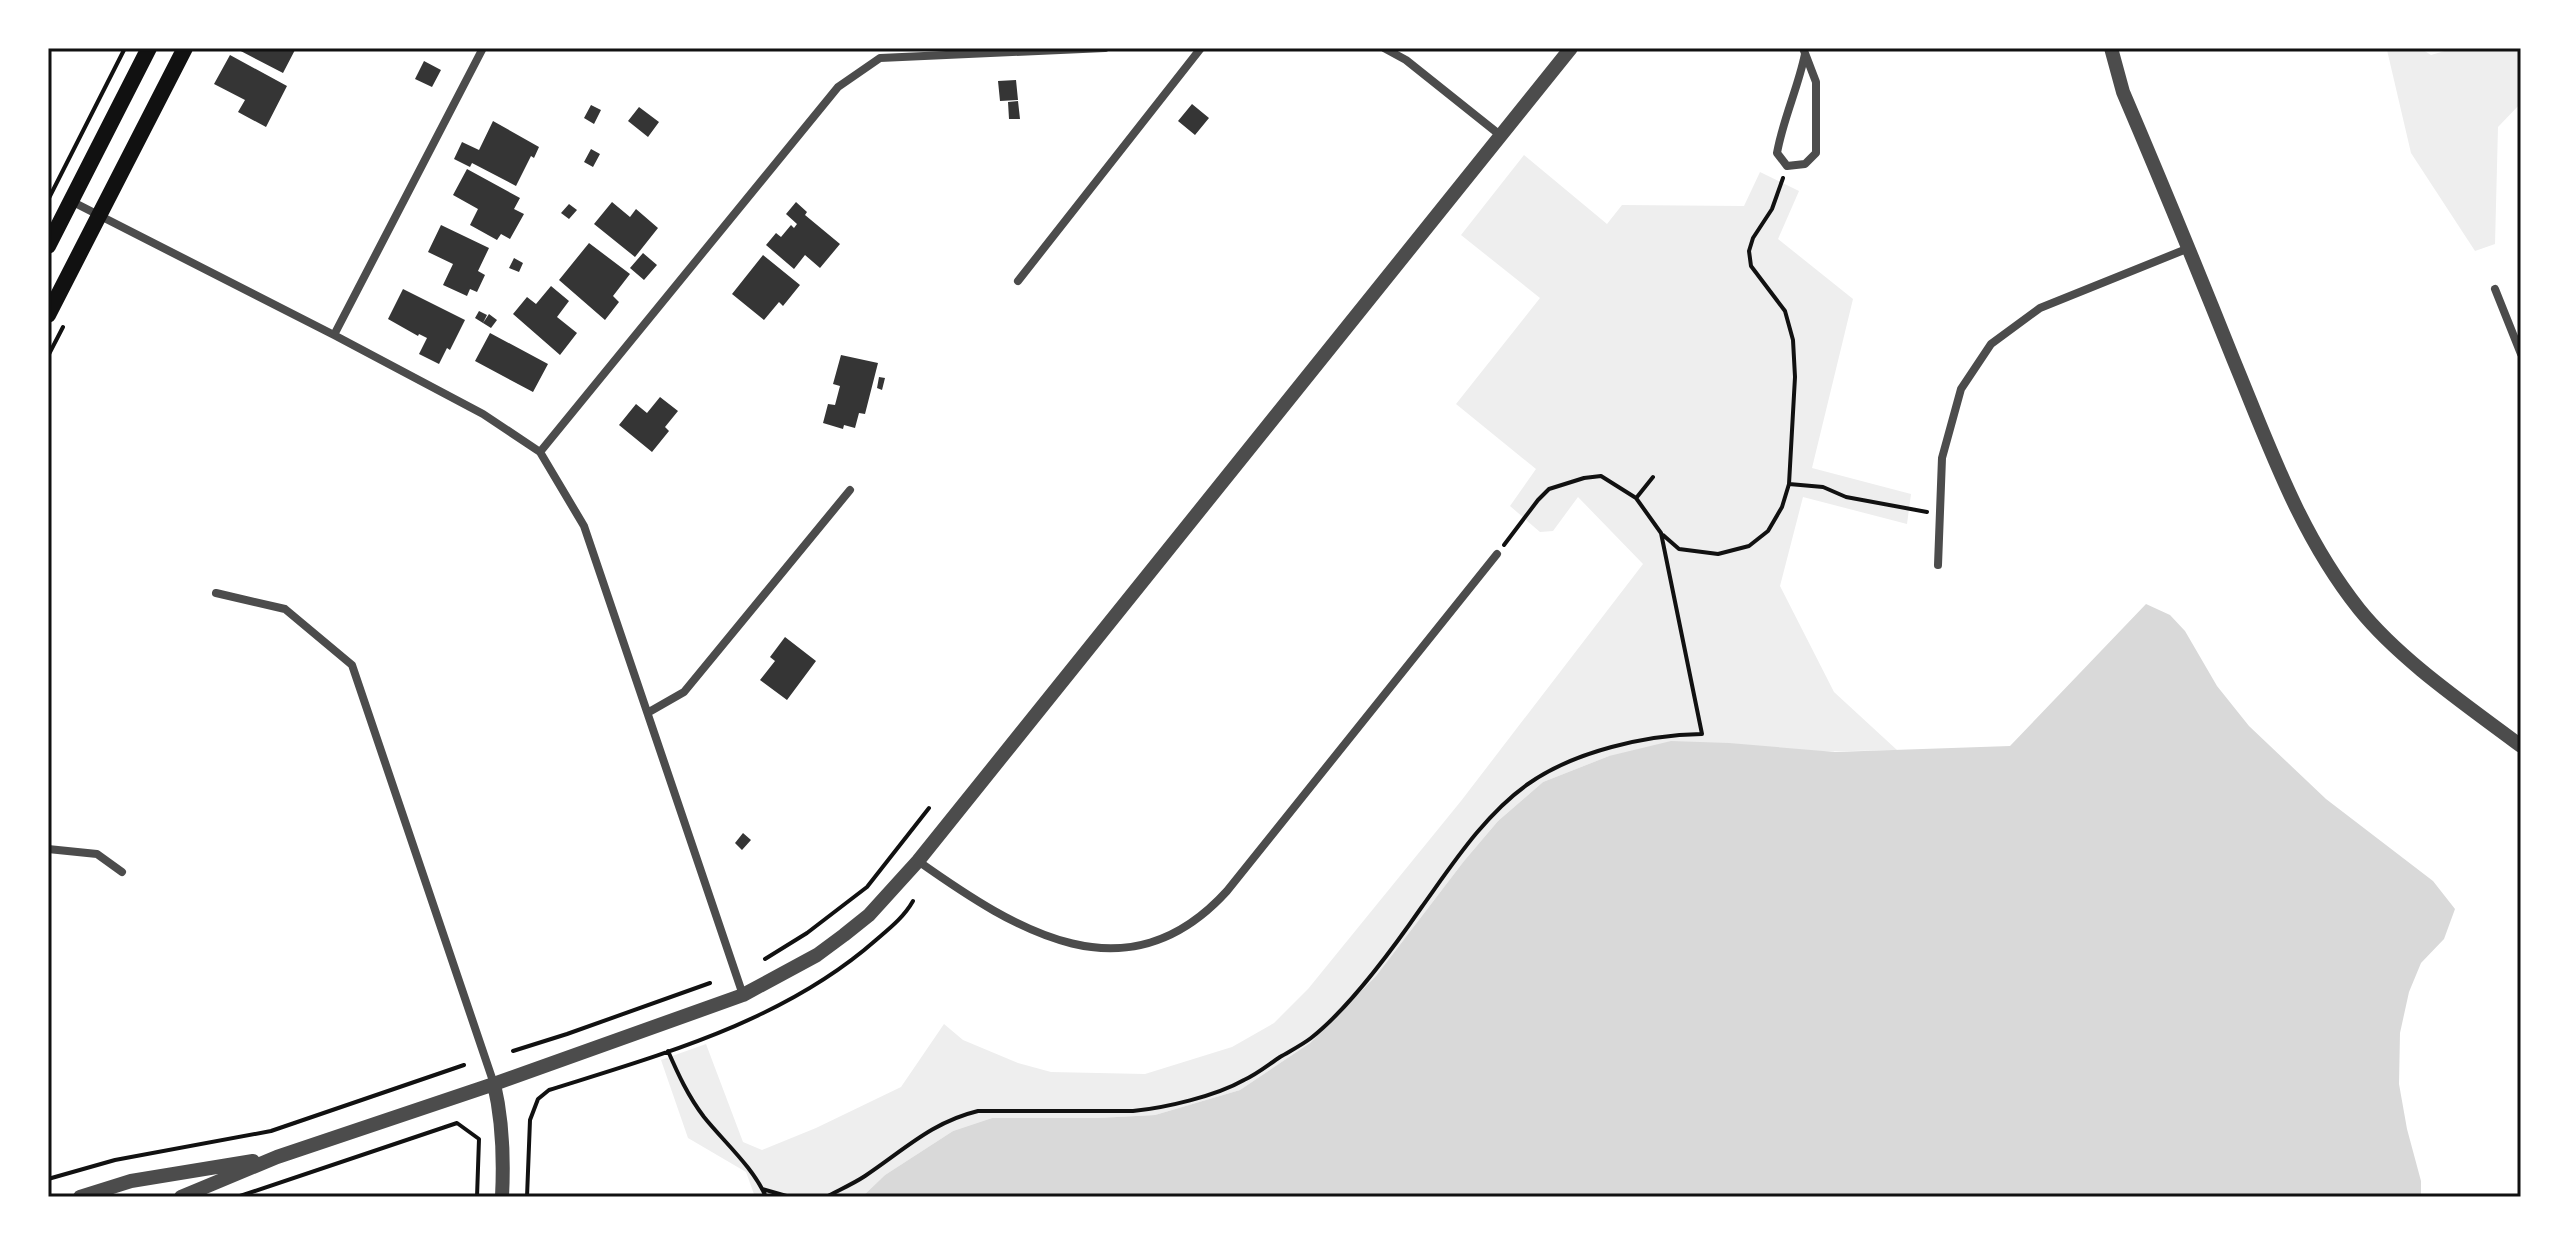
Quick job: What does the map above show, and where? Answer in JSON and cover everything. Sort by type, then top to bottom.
[{"type":"main road","points":[[48,246],[149,48]]},
{"type":"main road","points":[[48,315],[185,48]]},
{"type":"street","points":[[334,335],[483,48]]},
{"type":"street","points":[[540,452],[838,87],[880,53],[1105,48]]},
{"type":"street","points":[[1018,281],[1201,48]]},
{"type":"street","points":[[1384,48],[1406,60],[1500,135]]},
{"type":"street","points":[[181,1197],[277,1157],[743,995],[817,955],[869,915],[918,861],[1571,48]]},
{"type":"street","points":[[2111,48],[2123,92],[2303,523],[2339,583],[2362,612],[2401,651],[2521,746]]},
{"type":"street","points":[[1804,51],[1816,82],[1816,153],[1805,164],[1787,166],[1777,153],[1800,77],[1804,51]]},
{"type":"street","points":[[71,201],[483,414],[540,452],[584,526],[743,995]]},
{"type":"street","points":[[1938,565],[1942,458],[1961,389],[1991,344],[2040,308],[2189,248]]},
{"type":"street","points":[[2495,289],[2521,354]]},
{"type":"street","points":[[649,712],[684,692],[850,490]]},
{"type":"street","points":[[918,861],[999,912],[1069,945],[1094,949],[1142,946],[1190,926],[1213,908],[1497,554]]},
{"type":"street","points":[[216,593],[285,609],[352,665],[494,1084],[504,1147],[502,1197]]},
{"type":"street","points":[[48,849],[97,854],[122,872]]},
{"type":"street","points":[[80,1197],[131,1181],[277,1157]]},
{"type":"path","points":[[48,200],[125,48]]},
{"type":"path","points":[[1497,554],[1549,489],[1601,476],[1636,498],[1661,533],[1679,549],[1718,554],[1749,546],[1768,531],[1782,507],[1789,484],[1795,377],[1793,340],[1785,311],[1751,266],[1749,251],[1753,238],[1772,209],[1787,166]]},
{"type":"path","points":[[1636,498],[1653,477]]},
{"type":"path","points":[[1789,484],[1823,487],[1846,497],[1941,513]]},
{"type":"path","points":[[1661,533],[1706,742]]},
{"type":"path","points":[[826,1197],[864,1177],[926,1132],[956,1116],[978,1111],[1133,1111],[1158,1108],[1244,1081],[1312,1038],[1340,1010],[1414,919],[1460,854],[1527,785],[1550,771],[1622,745],[1670,735],[1702,734]]},
{"type":"path","points":[[765,959],[807,933],[867,887],[929,808]]},
{"type":"path","points":[[527,1197],[530,1120],[538,1099],[549,1090],[668,1051],[771,1010],[812,988],[860,954],[906,913],[913,901]]},
{"type":"path","points":[[513,1051],[710,983]]},
{"type":"path","points":[[668,1051],[684,1088],[766,1197]]},
{"type":"path","points":[[48,1179],[115,1160],[271,1131],[464,1065]]},
{"type":"path","points":[[237,1197],[457,1123],[479,1139],[477,1197]]},
{"type":"path","points":[[762,1189],[790,1197]]},
{"type":"shaded area","points":[[2384,48],[2420,48],[2431,55],[2455,48],[2521,48],[2521,103],[2498,127],[2495,244],[2475,251],[2411,153],[2387,50]]},
{"type":"shaded area","points":[[1524,155],[1607,224],[1622,205],[1744,206],[1760,172],[1799,191],[1778,239],[1853,299],[1812,468],[1911,494],[1907,524],[1803,497],[1780,586],[1834,692],[1897,750],[1609,756],[1543,782],[1498,821],[1376,976],[1310,1043],[1240,1090],[1155,1115],[992,1118],[953,1131],[885,1175],[862,1197],[755,1197],[746,1172],[688,1138],[661,1060],[706,1044],[743,1142],[762,1150],[901,1087],[944,1024],[963,1040],[1018,1063],[1051,1072],[1145,1074],[1232,1047],[1274,1023],[1308,989],[1461,801],[1643,564],[1578,497],[1553,531],[1540,532],[1510,506],[1536,469],[1456,404],[1540,298],[1461,235]]},
{"type":"shaded area","points":[[2146,604],[2170,615],[2185,631],[2217,686],[2249,726],[2326,799],[2433,881],[2455,909],[2444,939],[2421,963],[2409,992],[2400,1033],[2399,1084],[2421,1181],[2421,1197],[2010,1197],[2004,1194],[1984,1197],[862,1197],[885,1175],[953,1131],[992,1118],[1155,1115],[1240,1090],[1310,1043],[1376,976],[1498,821],[1543,782],[1609,756],[1671,741],[1835,752],[2010,746]]},
{"type":"building","points":[[235,48],[296,48],[283,73]]},
{"type":"building","points":[[230,55],[287,86],[266,127],[238,112],[245,100],[214,84]]},
{"type":"building","points":[[424,61],[441,70],[432,87],[415,79]]},
{"type":"building","points":[[1016,80],[1018,100],[1000,101],[998,81]]},
{"type":"building","points":[[1018,101],[1020,119],[1009,119],[1008,102]]},
{"type":"building","points":[[1192,104],[1209,118],[1195,135],[1178,121]]},
{"type":"building","points":[[591,105],[601,110],[594,124],[584,118]]},
{"type":"building","points":[[639,107],[659,122],[648,137],[628,121]]},
{"type":"building","points":[[493,121],[539,147],[516,186],[472,163],[470,167],[454,159],[462,142],[479,150]]},
{"type":"building","points":[[591,149],[600,154],[593,167],[584,162]]},
{"type":"building","points":[[467,169],[520,198],[514,209],[524,214],[510,239],[501,234],[497,240],[470,225],[478,209],[453,195]]},
{"type":"building","points":[[612,202],[630,217],[636,209],[658,228],[635,257],[594,224]]},
{"type":"building","points":[[796,202],[807,212],[805,215],[840,244],[820,268],[805,255],[794,269],[766,245],[776,233],[781,237],[791,225],[794,228],[797,224],[786,214]]},
{"type":"building","points":[[569,204],[577,210],[569,219],[561,213]]},
{"type":"building","points":[[441,225],[489,248],[478,271],[485,275],[477,292],[470,289],[467,296],[443,285],[453,264],[428,252]]},
{"type":"building","points":[[589,243],[630,274],[613,296],[619,302],[605,320],[559,280]]},
{"type":"building","points":[[643,253],[657,265],[644,280],[630,268]]},
{"type":"building","points":[[763,255],[800,285],[783,306],[779,302],[764,320],[732,294]]},
{"type":"building","points":[[514,258],[523,263],[519,272],[509,268]]},
{"type":"building","points":[[551,286],[569,301],[557,317],[577,333],[560,355],[513,314],[527,297],[536,304]]},
{"type":"building","points":[[403,289],[465,320],[439,364],[419,354],[427,338],[388,319]]},
{"type":"building","points":[[479,311],[487,315],[483,323],[475,318]]},
{"type":"building","points":[[489,314],[497,320],[491,328],[483,323]]},
{"type":"building","points":[[490,333],[548,364],[533,392],[475,361]]},
{"type":"building","points":[[841,355],[878,363],[865,414],[859,413],[855,428],[844,425],[843,429],[823,423],[828,404],[835,405],[840,386],[833,384]]},
{"type":"building","points":[[879,377],[885,378],[882,390],[877,388]]},
{"type":"building","points":[[660,397],[678,411],[665,427],[669,431],[652,452],[619,425],[636,404],[647,413]]},
{"type":"building","points":[[785,637],[816,661],[787,700],[760,680],[775,661],[770,657]]},
{"type":"building","points":[[743,833],[751,840],[742,850],[735,843]]}]
